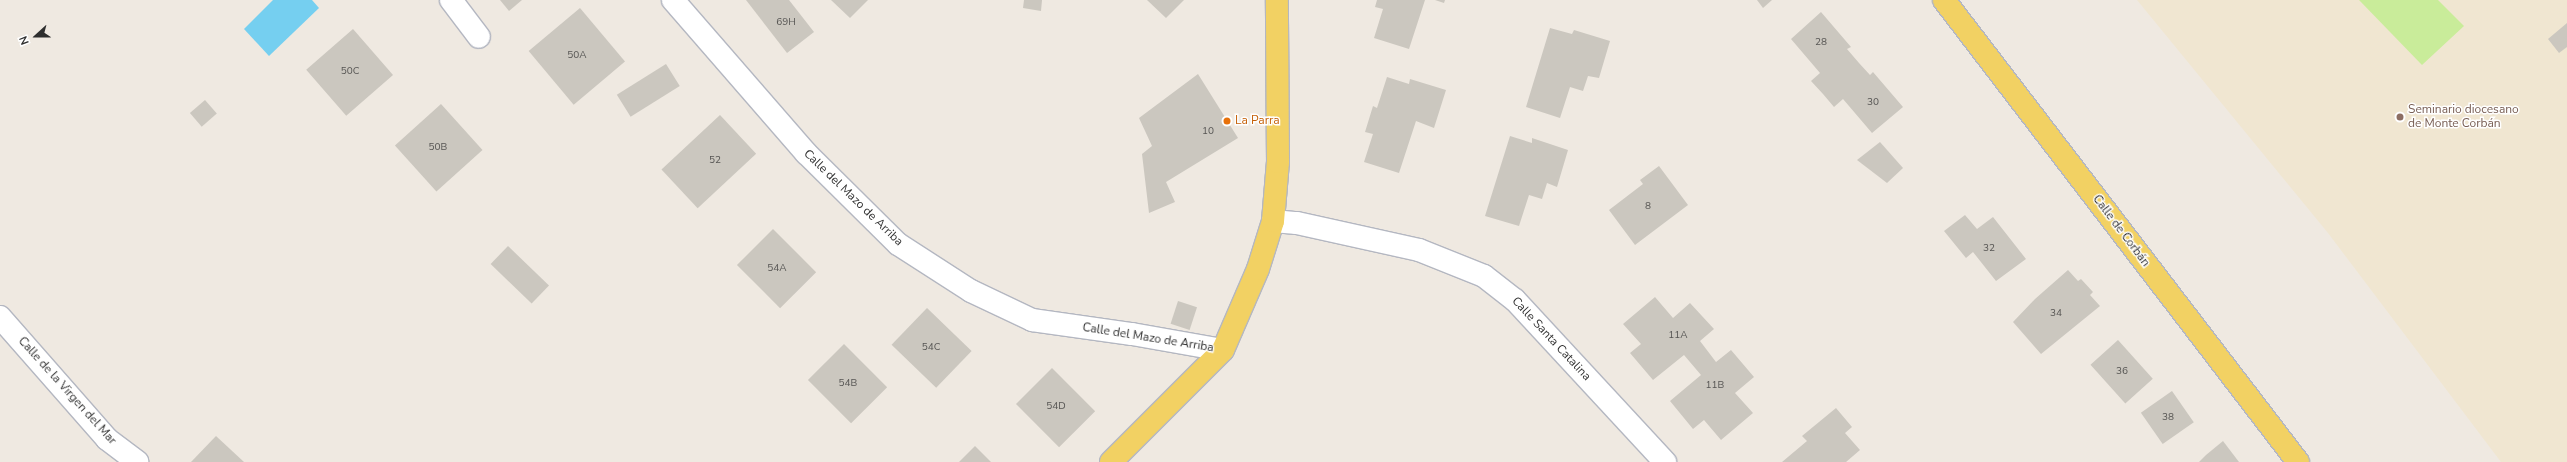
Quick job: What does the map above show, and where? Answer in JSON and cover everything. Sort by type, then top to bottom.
[{"type":"main road","points":[[1111,462],[1223,350],[1258,269],[1273,221],[1278,162],[1277,0]]},
{"type":"main road","name":"Calle de Corbán","points":[[1944,0],[2298,462]]},
{"type":"street","points":[[451,0],[479,37]]},
{"type":"street","name":"Calle del Mazo de Arriba","points":[[674,0],[806,153],[898,244],[971,291],[1032,320],[1132,334],[1223,350]]},
{"type":"street","name":"Calle Santa Catalina","points":[[1273,221],[1297,223],[1419,250],[1484,276],[1515,300],[1665,462]]},
{"type":"street","name":"Calle de la Virgen del Mar","points":[[0,317],[107,439],[137,462]]},
{"type":"shaded area","name":"Seminario diocesano de Monte Corbán","points":[[2137,0],[2567,0],[2567,462],[2501,462],[2328,233]]},
{"type":"green space","points":[[2359,0],[2438,0],[2464,26],[2422,65]]},
{"type":"water","points":[[273,0],[312,0],[319,8],[269,56],[244,29]]},
{"type":"building","points":[[500,0],[522,0],[509,11]]},
{"type":"building","points":[[746,0],[789,0],[814,32],[787,53]]},
{"type":"building","points":[[831,0],[868,0],[850,18]]},
{"type":"building","points":[[1024,0],[1042,0],[1041,11],[1023,8]]},
{"type":"building","points":[[1147,0],[1184,0],[1166,18]]},
{"type":"building","points":[[1377,0],[1425,0],[1409,49],[1374,38],[1383,9],[1375,7]]},
{"type":"building","points":[[1435,0],[1445,0],[1444,3]]},
{"type":"building","points":[[1757,0],[1772,0],[1763,8]]},
{"type":"building","points":[[580,8],[625,62],[574,105],[529,51]]},
{"type":"building","points":[[1821,12],[1851,47],[1847,49],[1859,63],[1870,75],[1873,72],[1903,107],[1872,133],[1843,99],[1834,107],[1811,81],[1820,73],[1791,39]]},
{"type":"building","points":[[2567,23],[2567,47],[2559,53],[2548,39]]},
{"type":"building","points":[[1550,28],[1572,34],[1574,30],[1610,41],[1599,78],[1588,76],[1583,91],[1570,87],[1560,118],[1526,107]]},
{"type":"building","points":[[353,29],[393,75],[346,116],[306,70]]},
{"type":"building","points":[[666,64],[680,86],[631,117],[617,95]]},
{"type":"building","points":[[1198,74],[1238,138],[1166,182],[1175,202],[1149,213],[1142,154],[1152,146],[1139,118]]},
{"type":"building","points":[[1387,77],[1409,84],[1410,79],[1446,90],[1434,128],[1416,121],[1399,173],[1364,162],[1373,134],[1365,132],[1373,106],[1377,108]]},
{"type":"building","points":[[205,100],[217,114],[202,127],[190,113]]},
{"type":"building","points":[[441,104],[482,150],[436,192],[395,145]]},
{"type":"building","points":[[720,115],[756,154],[698,208],[661,170]]},
{"type":"building","points":[[1510,136],[1532,143],[1532,138],[1568,150],[1557,187],[1547,183],[1542,199],[1529,195],[1519,226],[1485,216]]},
{"type":"building","points":[[1880,142],[1903,168],[1887,183],[1857,160]]},
{"type":"building","points":[[1659,166],[1688,205],[1635,245],[1609,210],[1643,184],[1640,180]]},
{"type":"building","points":[[1965,215],[1977,229],[1993,217],[2026,259],[1996,281],[1973,252],[1966,258],[1944,231]]},
{"type":"building","points":[[773,229],[816,272],[780,308],[737,265]]},
{"type":"building","points":[[508,246],[549,286],[532,304],[491,264]]},
{"type":"building","points":[[2068,270],[2078,281],[2081,279],[2093,292],[2090,295],[2100,306],[2041,354],[2013,322],[2035,299]]},
{"type":"building","points":[[1655,297],[1673,318],[1690,303],[1714,329],[1700,341],[1716,362],[1731,350],[1754,377],[1735,393],[1753,413],[1721,440],[1704,420],[1693,429],[1670,401],[1701,375],[1684,355],[1653,380],[1630,353],[1641,344],[1623,324]]},
{"type":"building","points":[[1178,301],[1197,307],[1190,330],[1171,324]]},
{"type":"building","points":[[927,308],[972,351],[936,388],[892,345]]},
{"type":"building","points":[[2118,340],[2153,379],[2125,403],[2091,365]]},
{"type":"building","points":[[844,344],[887,387],[851,423],[808,380]]},
{"type":"building","points":[[1052,368],[1095,411],[1059,447],[1016,404]]},
{"type":"building","points":[[2172,391],[2194,422],[2163,444],[2141,413]]},
{"type":"building","points":[[1836,408],[1852,427],[1845,433],[1860,450],[1846,462],[1782,462],[1807,441],[1802,436]]},
{"type":"building","points":[[216,436],[244,462],[191,462]]},
{"type":"building","points":[[2223,441],[2239,462],[2199,462],[2206,455]]},
{"type":"building","points":[[975,446],[991,462],[959,462]]},
{"type":"place","name":"Seminario diocesano de Monte Corbán","points":[[2400,117]]},
{"type":"place","name":"La Parra","points":[[1227,121]]}]
